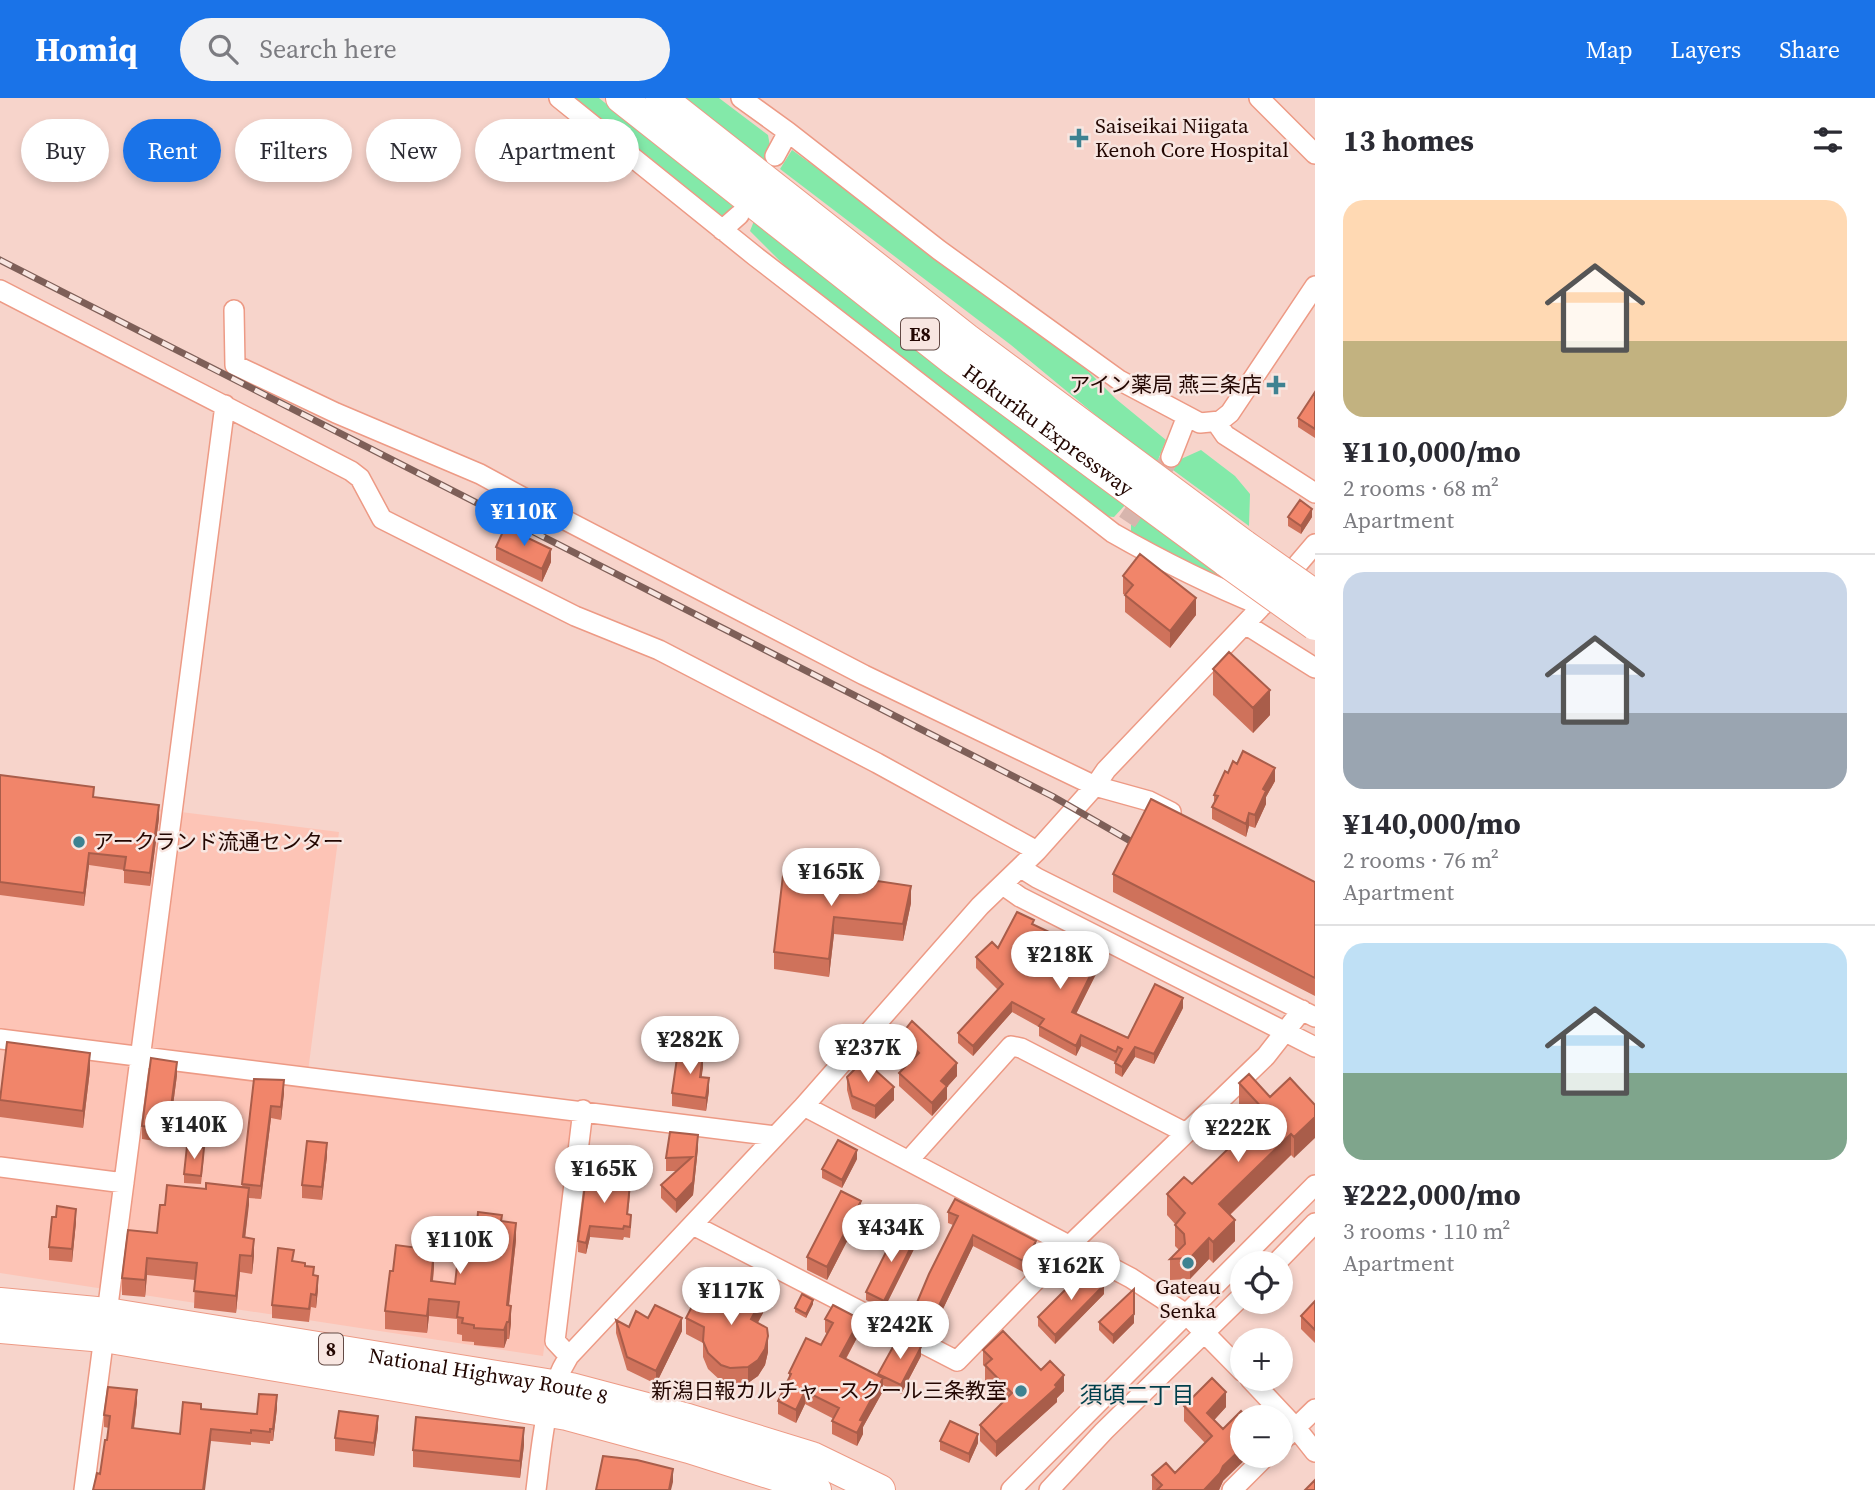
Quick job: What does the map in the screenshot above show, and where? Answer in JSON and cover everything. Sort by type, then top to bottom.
[{"type":"highway","name":"Hokuriku Expressway","points":[[621,98],[953,360],[1235,554],[1315,595]]},
{"type":"highway","name":"Hokuriku Expressway","points":[[661,98],[1235,554],[1315,625]]},
{"type":"highway","name":"National Highway Route 8","points":[[0,1303],[106,1325],[688,1419],[812,1457],[880,1490]]},
{"type":"highway","name":"National Highway Route 8","points":[[0,1328],[106,1325]]},
{"type":"highway","name":"National Highway Route 8","points":[[551,1398],[567,1415],[689,1448],[816,1490]]},
{"type":"street","points":[[559,98],[722,230],[1120,527],[1199,580],[1262,606]]},
{"type":"street","points":[[741,98],[939,250],[1119,380],[1200,423],[1216,422],[1230,414],[1315,286]]},
{"type":"street","points":[[1259,98],[1315,154]]},
{"type":"street","points":[[775,156],[788,132]]},
{"type":"street","points":[[722,230],[739,215]]},
{"type":"street","points":[[0,290],[351,471],[360,478],[382,519],[575,616],[659,650],[1037,851]]},
{"type":"street","points":[[234,310],[235,365],[336,413],[480,474],[864,675],[1095,786],[1149,801],[1182,818]]},
{"type":"street","points":[[84,1490],[225,405]]},
{"type":"street","points":[[1171,457],[1187,416]]},
{"type":"street","points":[[1216,422],[1225,435],[1315,493]]},
{"type":"street","points":[[536,1490],[551,1398],[569,1356],[804,1106],[980,906],[1037,851],[1106,770],[1311,556]]},
{"type":"street","points":[[1245,624],[1315,667]]},
{"type":"street","points":[[693,1225],[957,1361],[1070,1245],[1265,1056],[1286,1032],[1309,1013],[1037,878],[1021,867]]},
{"type":"street","points":[[1003,885],[1020,897],[1315,1047]]},
{"type":"street","points":[[0,1039],[775,1136]]},
{"type":"street","points":[[909,1160],[1011,1046],[1021,1048],[1186,1133]]},
{"type":"street","points":[[804,1106],[1131,1278],[1186,1314],[1230,1358]]},
{"type":"street","points":[[569,1356],[555,1341],[583,1110]]},
{"type":"street","points":[[0,1167],[124,1183]]},
{"type":"street","points":[[1011,1490],[1315,1185]]},
{"type":"street","points":[[1288,1251],[1315,1223]]},
{"type":"street","points":[[1049,1490],[1104,1431],[1230,1308]]},
{"type":"street","points":[[1261,1391],[1315,1452]]},
{"type":"street","points":[[1293,1431],[1315,1409]]},
{"type":"street","points":[[1232,1490],[1254,1468]]},
{"type":"shaded area","points":[[0,789],[339,832],[306,1087],[574,1121],[543,1356],[0,1273]]},
{"type":"green space","points":[[563,98],[599,98],[625,119],[591,119]]},
{"type":"green space","points":[[683,98],[719,98],[768,135],[770,149],[767,159],[764,162]]},
{"type":"green space","points":[[639,130],[733,206],[724,220],[639,156]]},
{"type":"green space","points":[[792,150],[1063,346],[1116,399],[1166,440],[1156,465],[1011,345],[780,169]]},
{"type":"green space","points":[[756,216],[1126,504],[1114,517],[1104,516],[810,291],[750,231]]},
{"type":"green space","points":[[1201,450],[1235,476],[1250,494],[1249,526],[1173,470],[1181,459]]},
{"type":"green space","points":[[1145,511],[1223,573],[1207,579],[1131,537],[1131,525]]},
{"type":"building","points":[[1315,392],[1315,429],[1298,418]]},
{"type":"building","points":[[1300,500],[1312,509],[1301,526],[1288,517]]},
{"type":"building","points":[[505,527],[551,549],[542,569],[496,547]]},
{"type":"building","points":[[1140,554],[1196,598],[1170,631],[1125,595],[1133,585],[1123,576]]},
{"type":"building","points":[[1229,652],[1270,690],[1253,708],[1213,669]]},
{"type":"building","points":[[1243,751],[1275,768],[1263,789],[1266,791],[1255,815],[1249,813],[1246,824],[1212,807],[1218,796],[1214,795],[1225,771],[1228,773],[1233,761],[1237,764]]},
{"type":"building","name":"アークランド流通センター","points":[[0,775],[94,787],[93,797],[159,805],[150,873],[124,870],[126,857],[89,853],[84,893],[0,882]]},
{"type":"building","points":[[1151,799],[1315,882],[1315,978],[1113,874]]},
{"type":"building","points":[[784,867],[911,886],[903,924],[834,917],[829,959],[774,952]]},
{"type":"building","points":[[1017,912],[1034,920],[1032,924],[1100,956],[1072,1012],[1128,1038],[1155,984],[1183,998],[1154,1054],[1135,1047],[1122,1067],[1115,1063],[1122,1049],[1118,1047],[1116,1052],[1081,1035],[1076,1046],[1039,1026],[1044,1019],[1012,1002],[973,1046],[958,1033],[1003,984],[976,957],[992,942],[998,948]]},
{"type":"building","points":[[912,1021],[957,1063],[941,1081],[947,1086],[932,1103],[899,1073],[919,1053],[901,1035]]},
{"type":"building","points":[[7,1042],[90,1053],[83,1111],[0,1100]]},
{"type":"building","points":[[678,1051],[703,1054],[700,1077],[709,1078],[706,1098],[672,1093]]},
{"type":"building","points":[[151,1058],[177,1062],[168,1130],[142,1126]]},
{"type":"building","points":[[864,1060],[894,1087],[875,1106],[852,1096],[847,1077]]},
{"type":"building","points":[[1249,1074],[1270,1097],[1290,1078],[1315,1105],[1315,1117],[1294,1137],[1291,1134],[1219,1204],[1235,1220],[1213,1242],[1209,1238],[1190,1258],[1170,1259],[1185,1244],[1184,1234],[1175,1225],[1185,1213],[1167,1194],[1184,1177],[1192,1184],[1266,1112],[1239,1083]]},
{"type":"building","points":[[254,1079],[284,1080],[281,1107],[271,1106],[261,1186],[242,1184]]},
{"type":"building","points":[[670,1132],[698,1135],[693,1182],[676,1200],[661,1185],[692,1157],[666,1158]]},
{"type":"building","points":[[838,1140],[857,1150],[842,1180],[822,1169]]},
{"type":"building","points":[[307,1141],[327,1143],[322,1187],[302,1185]]},
{"type":"building","points":[[187,1146],[204,1148],[201,1176],[184,1174]]},
{"type":"building","points":[[587,1169],[598,1171],[596,1181],[630,1184],[627,1214],[631,1215],[630,1227],[624,1226],[623,1229],[590,1226],[586,1243],[578,1241]]},
{"type":"building","points":[[206,1183],[249,1188],[243,1237],[254,1239],[252,1256],[240,1255],[236,1296],[194,1291],[197,1263],[147,1258],[145,1280],[122,1278],[128,1230],[157,1233],[160,1205],[165,1205],[167,1185],[206,1189]]},
{"type":"building","points":[[841,1191],[861,1201],[827,1267],[807,1257]]},
{"type":"building","points":[[955,1199],[1036,1241],[1025,1262],[973,1235],[932,1320],[913,1312],[958,1216],[948,1212]]},
{"type":"building","points":[[57,1206],[76,1209],[72,1249],[49,1247],[52,1217],[56,1217]]},
{"type":"building","points":[[478,1212],[502,1215],[501,1221],[516,1223],[507,1305],[511,1306],[509,1322],[504,1330],[474,1328],[474,1325],[462,1323],[463,1318],[457,1317],[459,1302],[429,1299],[427,1316],[385,1311],[396,1245],[434,1250],[431,1281],[455,1284],[462,1222],[477,1223]]},
{"type":"building","points":[[899,1226],[917,1235],[884,1301],[866,1292]]},
{"type":"building","points":[[278,1248],[294,1250],[292,1261],[314,1267],[313,1275],[318,1276],[316,1295],[311,1294],[309,1309],[272,1305]]},
{"type":"building","points":[[1084,1271],[1087,1274],[1090,1271],[1104,1285],[1055,1335],[1038,1317]]},
{"type":"building","points":[[742,1282],[759,1290],[758,1294],[763,1297],[751,1319],[767,1328],[768,1336],[765,1349],[758,1360],[748,1367],[730,1368],[721,1365],[708,1353],[703,1341],[704,1327],[686,1318],[702,1287],[731,1303]]},
{"type":"building","points":[[1134,1289],[1134,1314],[1113,1335],[1099,1322]]},
{"type":"building","points":[[802,1294],[813,1300],[806,1314],[795,1308]]},
{"type":"building","points":[[1315,1301],[1315,1330],[1301,1316]]},
{"type":"building","points":[[655,1305],[682,1318],[656,1371],[627,1357],[616,1320],[629,1327],[636,1311],[648,1318]]},
{"type":"building","points":[[833,1305],[859,1321],[840,1356],[883,1378],[860,1420],[863,1421],[857,1433],[832,1421],[839,1408],[805,1391],[796,1410],[778,1401],[806,1338],[821,1345],[833,1323],[825,1319]]},
{"type":"building","points":[[1003,1331],[1041,1370],[1050,1361],[1064,1375],[1055,1385],[1057,1387],[996,1442],[980,1425],[1012,1393],[985,1365],[992,1359],[983,1350]]},
{"type":"building","points":[[899,1336],[921,1347],[901,1385],[878,1374]]},
{"type":"building","points":[[1212,1378],[1226,1392],[1207,1413],[1223,1429],[1230,1422],[1230,1459],[1204,1490],[1157,1490],[1162,1485],[1152,1475],[1166,1463],[1175,1473],[1212,1436],[1184,1406]]},
{"type":"building","points":[[108,1387],[137,1390],[132,1428],[180,1434],[183,1402],[201,1404],[201,1409],[257,1414],[259,1394],[277,1395],[273,1429],[270,1429],[270,1432],[251,1430],[251,1433],[211,1429],[203,1490],[93,1490],[97,1473],[100,1474],[107,1440],[110,1416],[104,1415]]},
{"type":"building","points":[[339,1411],[378,1416],[374,1443],[335,1438]]},
{"type":"building","points":[[416,1417],[524,1428],[520,1461],[413,1450]]},
{"type":"building","points":[[950,1421],[978,1434],[969,1454],[940,1441]]},
{"type":"building","points":[[603,1456],[637,1460],[673,1469],[669,1490],[596,1490]]},
{"type":"building","points":[[1315,1480],[1315,1490],[1305,1490]]},
{"type":"tunnel","points":[[1127,522],[1171,457]]},
{"type":"railway","points":[[0,260],[1052,796],[1146,850]]},
{"type":"place","name":"Saiseikai Niigata Kenoh Core Hospital","points":[[1079,138]]},
{"type":"place","name":"アイン薬局 燕三条店","points":[[1276,385]]},
{"type":"place","name":"アークランド流通センター","points":[[79,842]]},
{"type":"place","name":"Gateau Senka","points":[[1188,1263]]},
{"type":"place","name":"新潟日報カルチャースクール三条教室","points":[[1021,1391]]},
{"type":"district","name":"須頃二丁目","points":[[1137,1395]]}]
